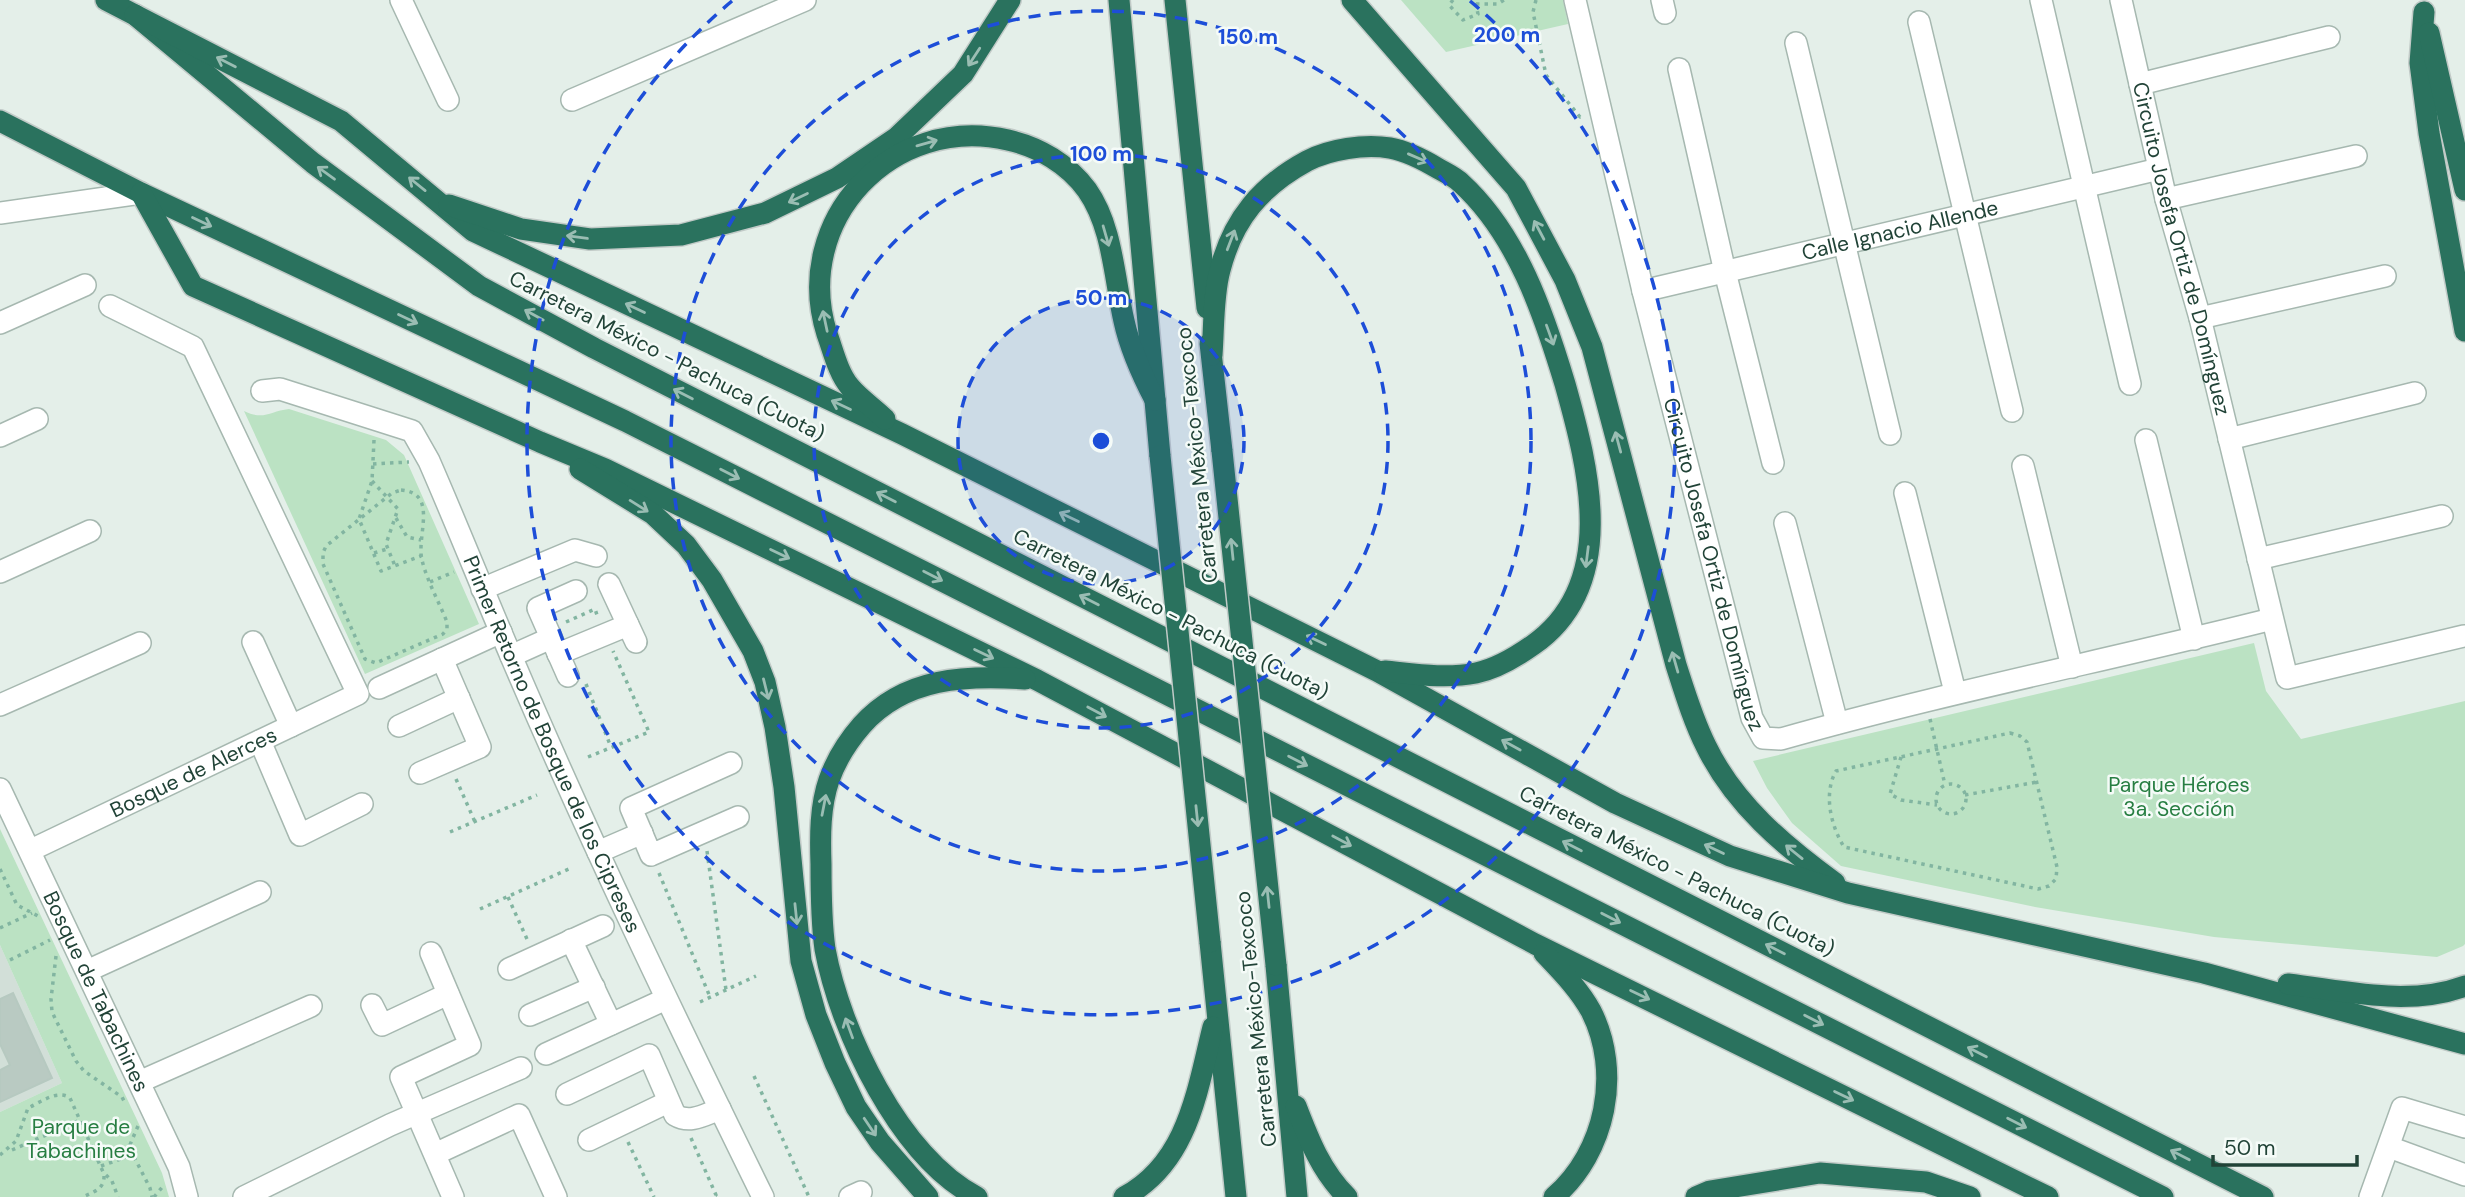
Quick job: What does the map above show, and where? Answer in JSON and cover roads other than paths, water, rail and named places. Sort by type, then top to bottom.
[{"type":"highway","name":"Carretera México - Pachuca (Cuota)","points":[[106,0],[135,15],[313,163],[479,286],[606,354],[2263,1197]]},
{"type":"highway","points":[[439,202],[522,229],[590,239],[681,235],[765,213],[837,178],[896,138],[963,74],[1010,0]]},
{"type":"highway","name":"Carretera México-Texcoco","points":[[1119,0],[1160,456],[1236,1197]]},
{"type":"highway","name":"Carretera México-Texcoco","points":[[1175,0],[1276,965],[1297,1197]]},
{"type":"highway","points":[[1352,0],[1516,188],[1564,280],[1592,347],[1676,665],[1691,712],[1707,749],[1729,783],[1758,819],[1792,852],[1848,893]]},
{"type":"highway","points":[[2422,6],[2465,190]]},
{"type":"highway","points":[[2422,6],[2420,63],[2465,331]]},
{"type":"highway","points":[[135,15],[341,121],[474,231],[902,434],[1377,670],[1615,803],[1730,856],[1848,893],[2204,973],[2465,1044]]},
{"type":"highway","points":[[0,121],[141,192],[625,421],[2163,1197]]},
{"type":"highway","points":[[902,434],[848,386],[834,354],[822,318],[821,282],[825,250],[835,220],[853,191],[874,170],[898,153],[928,141],[962,136],[994,137],[1024,144],[1050,156],[1070,171],[1087,191],[1100,215],[1113,258],[1129,342],[1155,400]]},
{"type":"highway","points":[[1212,355],[1219,271],[1235,230],[1255,199],[1282,175],[1317,156],[1350,148],[1390,148],[1423,159],[1460,181],[1489,214],[1522,269],[1551,337],[1585,464],[1591,519],[1587,565],[1573,602],[1546,636],[1514,658],[1478,673],[1441,677],[1377,670]]},
{"type":"highway","points":[[141,192],[193,286],[540,442],[605,468],[1037,680],[1535,943],[2048,1197]]},
{"type":"highway","points":[[540,442],[653,514],[677,537],[712,580],[743,631],[765,682],[775,727],[801,961],[816,1014],[856,1107],[880,1142],[928,1197]]},
{"type":"highway","points":[[976,1197],[950,1178],[920,1150],[889,1107],[860,1059],[825,949],[820,826],[829,781],[844,749],[864,723],[887,705],[909,691],[935,682],[967,677],[1037,680]]},
{"type":"highway","points":[[1535,943],[1577,989],[1591,1012],[1601,1037],[1606,1065],[1607,1095],[1602,1123],[1588,1155],[1566,1187],[1554,1197]]},
{"type":"highway","points":[[2204,973],[2389,997],[2442,994],[2465,986]]},
{"type":"highway","points":[[1124,1197],[1157,1172],[1178,1145],[1192,1114],[1216,1011]]},
{"type":"highway","points":[[1287,1081],[1318,1161],[1347,1197]]},
{"type":"highway","points":[[1696,1197],[1710,1191],[1820,1173],[1926,1182],[1970,1197]]},
{"type":"street","points":[[401,0],[448,100]]},
{"type":"street","points":[[572,100],[805,0]]},
{"type":"street","name":"Circuito Josefa Ortiz de Domínguez","points":[[1575,0],[1643,291],[1752,718],[1763,738],[1781,739],[1955,692],[2073,667],[2272,619]]},
{"type":"street","points":[[2041,0],[2130,384]]},
{"type":"street","name":"Circuito Josefa Ortiz de Domínguez","points":[[2121,0],[2165,199],[2200,318],[2287,678],[2464,636]]},
{"type":"street","points":[[1919,22],[2012,411]]},
{"type":"street","points":[[2140,85],[2329,37]]},
{"type":"street","points":[[1796,43],[1890,434]]},
{"type":"street","points":[[1679,69],[1725,272],[1773,463]]},
{"type":"street","points":[[2165,199],[2356,156]]},
{"type":"street","name":"Calle Ignacio Allende","points":[[1643,291],[2159,169]]},
{"type":"street","points":[[0,213],[141,192]]},
{"type":"street","points":[[2200,318],[2385,276]]},
{"type":"street","points":[[0,323],[85,285]]},
{"type":"street","name":"Bosque de Alerces","points":[[31,850],[358,694],[193,347],[110,306]]},
{"type":"street","name":"Primer Retorno de Bosque de los Cipreses","points":[[262,391],[280,389],[412,431],[429,461],[482,589],[598,852],[763,1197]]},
{"type":"street","points":[[2229,439],[2415,393]]},
{"type":"street","points":[[0,436],[37,419]]},
{"type":"street","points":[[2146,440],[2194,639]]},
{"type":"street","points":[[2023,466],[2073,667]]},
{"type":"street","points":[[1905,493],[1955,692]]},
{"type":"street","points":[[2258,559],[2442,516]]},
{"type":"street","points":[[1785,523],[1837,723]]},
{"type":"street","points":[[0,572],[90,531]]},
{"type":"street","points":[[482,589],[575,550],[596,555]]},
{"type":"street","points":[[511,656],[557,643],[606,634],[632,634],[609,584]]},
{"type":"street","points":[[568,676],[557,643],[538,608],[576,591]]},
{"type":"street","points":[[379,688],[501,632]]},
{"type":"street","points":[[253,642],[290,726]]},
{"type":"street","points":[[0,705],[140,643]]},
{"type":"street","points":[[420,774],[480,747],[442,659]]},
{"type":"street","points":[[399,726],[459,698]]},
{"type":"street","points":[[260,741],[300,835],[362,804]]},
{"type":"street","points":[[731,763],[631,808],[651,855],[738,817]]},
{"type":"street","name":"Bosque de Tabachines","points":[[1,793],[31,850],[152,1107],[179,1167],[187,1197]]},
{"type":"street","points":[[598,852],[642,833]]},
{"type":"street","points":[[87,971],[260,892]]},
{"type":"street","points":[[509,969],[603,926]]},
{"type":"street","points":[[571,940],[611,1024]]},
{"type":"street","points":[[431,953],[470,1045],[401,1077],[453,1197]]},
{"type":"street","points":[[530,1015],[594,988]]},
{"type":"street","points":[[372,1005],[382,1025],[448,994]]},
{"type":"street","points":[[546,1054],[666,999]]},
{"type":"street","points":[[139,1082],[312,1006]]},
{"type":"street","points":[[567,1094],[649,1055],[675,1115],[683,1120],[691,1120],[720,1109]]},
{"type":"street","points":[[244,1197],[417,1114],[521,1068]]},
{"type":"street","points":[[589,1140],[668,1102]]},
{"type":"street","points":[[2370,1197],[2402,1108],[2465,1127]]},
{"type":"street","points":[[435,1154],[519,1115],[556,1197]]},
{"type":"street","points":[[2389,1147],[2465,1175]]},
{"type":"park label","name":"Parque Héroes 3a. Sección","points":[[2179,797]]},
{"type":"park label","name":"Parque de Tabachines","points":[[81,1139]]}]
